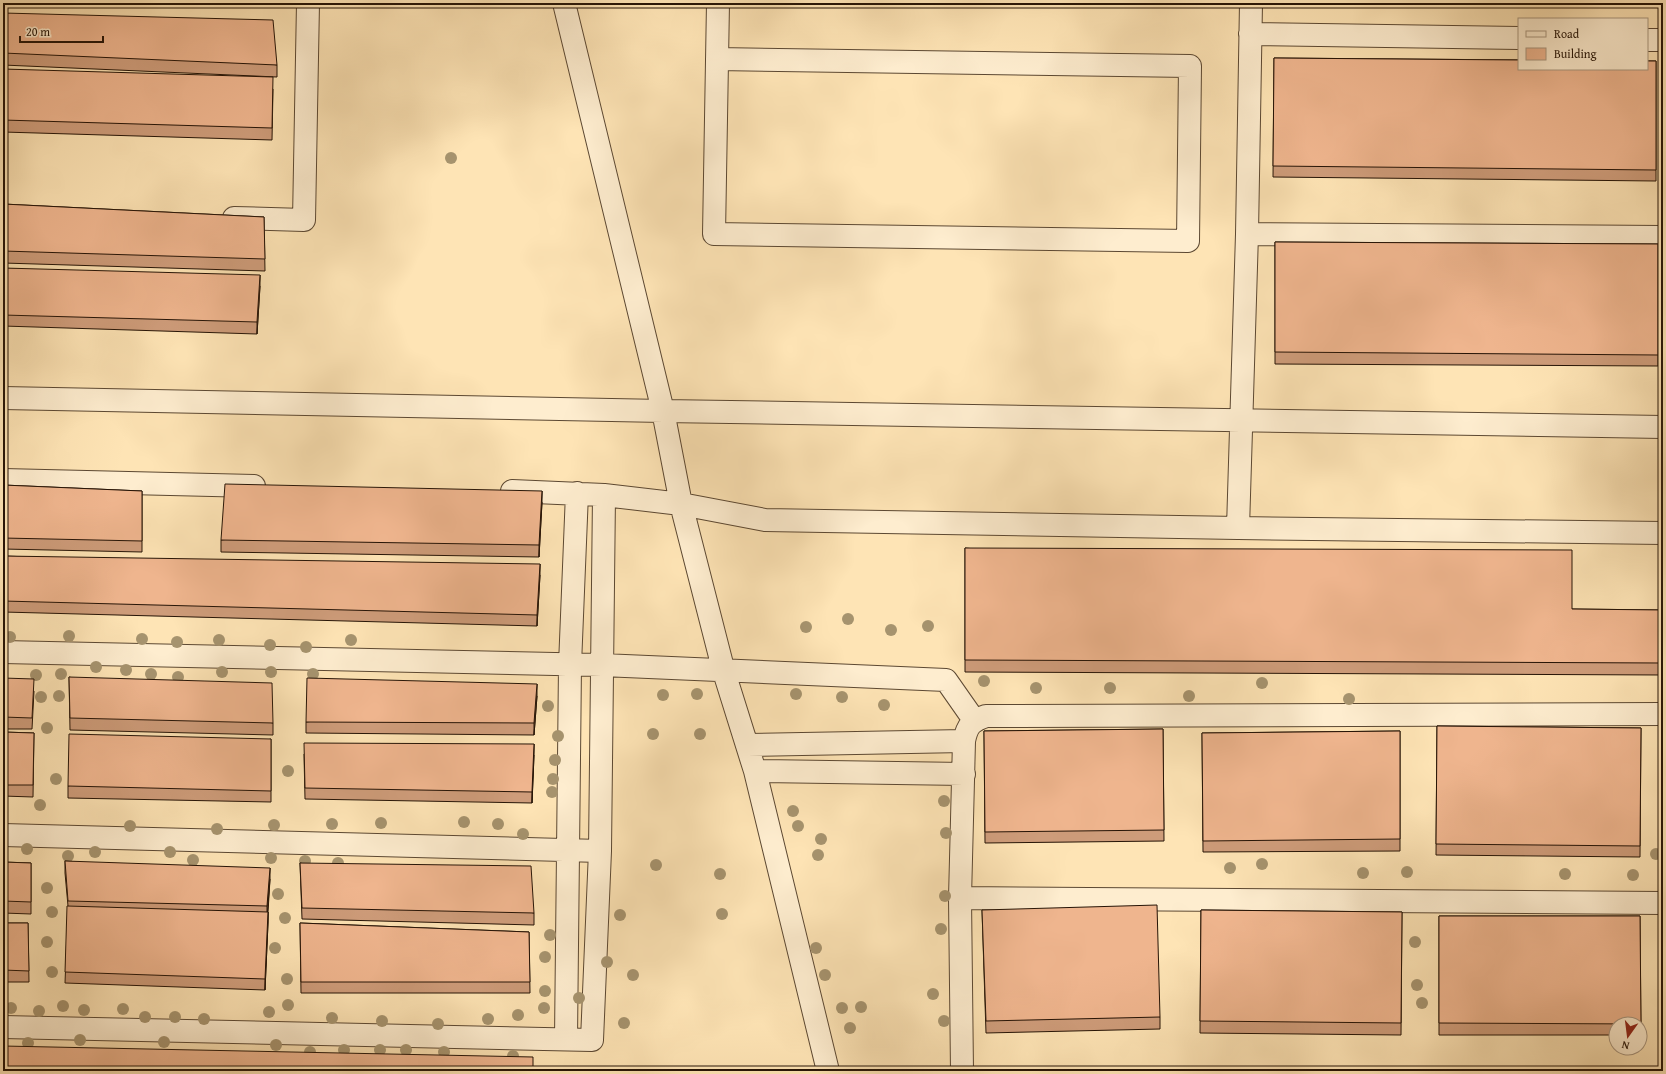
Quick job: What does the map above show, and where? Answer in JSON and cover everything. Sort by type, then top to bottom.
[{"type":"street","points":[[217,217],[304,220],[308,3]]},
{"type":"street","points":[[564,3],[663,411],[681,504],[724,672],[755,771],[828,1071]]},
{"type":"street","points":[[717,58],[1190,66],[1188,241],[714,234],[717,58],[718,3]]},
{"type":"street","points":[[1238,528],[1247,234],[1250,3]]},
{"type":"street","points":[[1250,34],[1518,38]]},
{"type":"street","points":[[1247,234],[1663,237]]},
{"type":"street","points":[[3,398],[663,411],[1663,427]]},
{"type":"street","points":[[3,480],[274,486]]},
{"type":"street","points":[[489,491],[604,495],[681,504],[765,520],[1663,533]]},
{"type":"street","points":[[566,1040],[570,665],[577,493]]},
{"type":"street","points":[[3,1027],[592,1040],[600,851],[604,495]]},
{"type":"street","points":[[3,652],[602,665],[724,672],[946,680],[974,720]]},
{"type":"street","points":[[962,1071],[960,898],[964,741],[967,727],[974,720],[986,716],[1663,714]]},
{"type":"street","points":[[748,745],[964,741]]},
{"type":"street","points":[[755,771],[964,774]]},
{"type":"street","points":[[3,836],[600,851]]},
{"type":"street","points":[[960,898],[1663,903]]},
{"type":"building","points":[[3,13],[273,20],[277,65],[3,53]]},
{"type":"building","points":[[1274,58],[1518,60],[1518,70],[1648,70],[1648,61],[1656,61],[1656,170],[1273,166]]},
{"type":"building","points":[[3,69],[273,77],[272,128],[3,120]]},
{"type":"building","points":[[3,204],[264,217],[265,259],[3,251]]},
{"type":"building","points":[[1275,242],[1658,244],[1658,355],[1275,352]]},
{"type":"building","points":[[3,268],[260,275],[257,322],[3,315]]},
{"type":"building","points":[[225,484],[542,491],[539,545],[221,540]]},
{"type":"building","points":[[3,485],[142,491],[142,541],[3,538]]},
{"type":"building","points":[[965,548],[1572,550],[1572,609],[1663,610],[1663,663],[965,660]]},
{"type":"building","points":[[3,556],[540,564],[537,615],[3,601]]},
{"type":"building","points":[[69,677],[272,683],[273,723],[70,718]]},
{"type":"building","points":[[3,678],[34,679],[32,718],[3,717]]},
{"type":"building","points":[[307,678],[537,684],[534,723],[306,722]]},
{"type":"building","points":[[1437,726],[1641,728],[1640,846],[1436,844]]},
{"type":"building","points":[[1163,729],[1164,830],[985,832],[984,731]]},
{"type":"building","points":[[1400,731],[1400,839],[1203,841],[1202,733]]},
{"type":"building","points":[[3,732],[34,733],[33,785],[3,785]]},
{"type":"building","points":[[69,734],[271,739],[271,791],[68,786]]},
{"type":"building","points":[[304,743],[534,744],[532,792],[305,788]]},
{"type":"building","points":[[65,861],[270,868],[267,906],[68,901]]},
{"type":"building","points":[[3,862],[31,863],[31,902],[3,901]]},
{"type":"building","points":[[300,863],[531,866],[534,913],[302,908]]},
{"type":"building","points":[[1157,905],[1160,1017],[986,1021],[982,910]]},
{"type":"building","points":[[67,906],[268,912],[265,979],[65,972]]},
{"type":"building","points":[[1201,910],[1402,912],[1401,1023],[1200,1021]]},
{"type":"building","points":[[1439,916],[1640,916],[1641,1016],[1608,1016],[1608,1024],[1439,1023]]},
{"type":"building","points":[[3,923],[28,923],[29,971],[3,970]]},
{"type":"building","points":[[300,923],[529,932],[530,982],[301,982]]},
{"type":"building","points":[[3,1046],[533,1057],[533,1071],[3,1071]]}]
